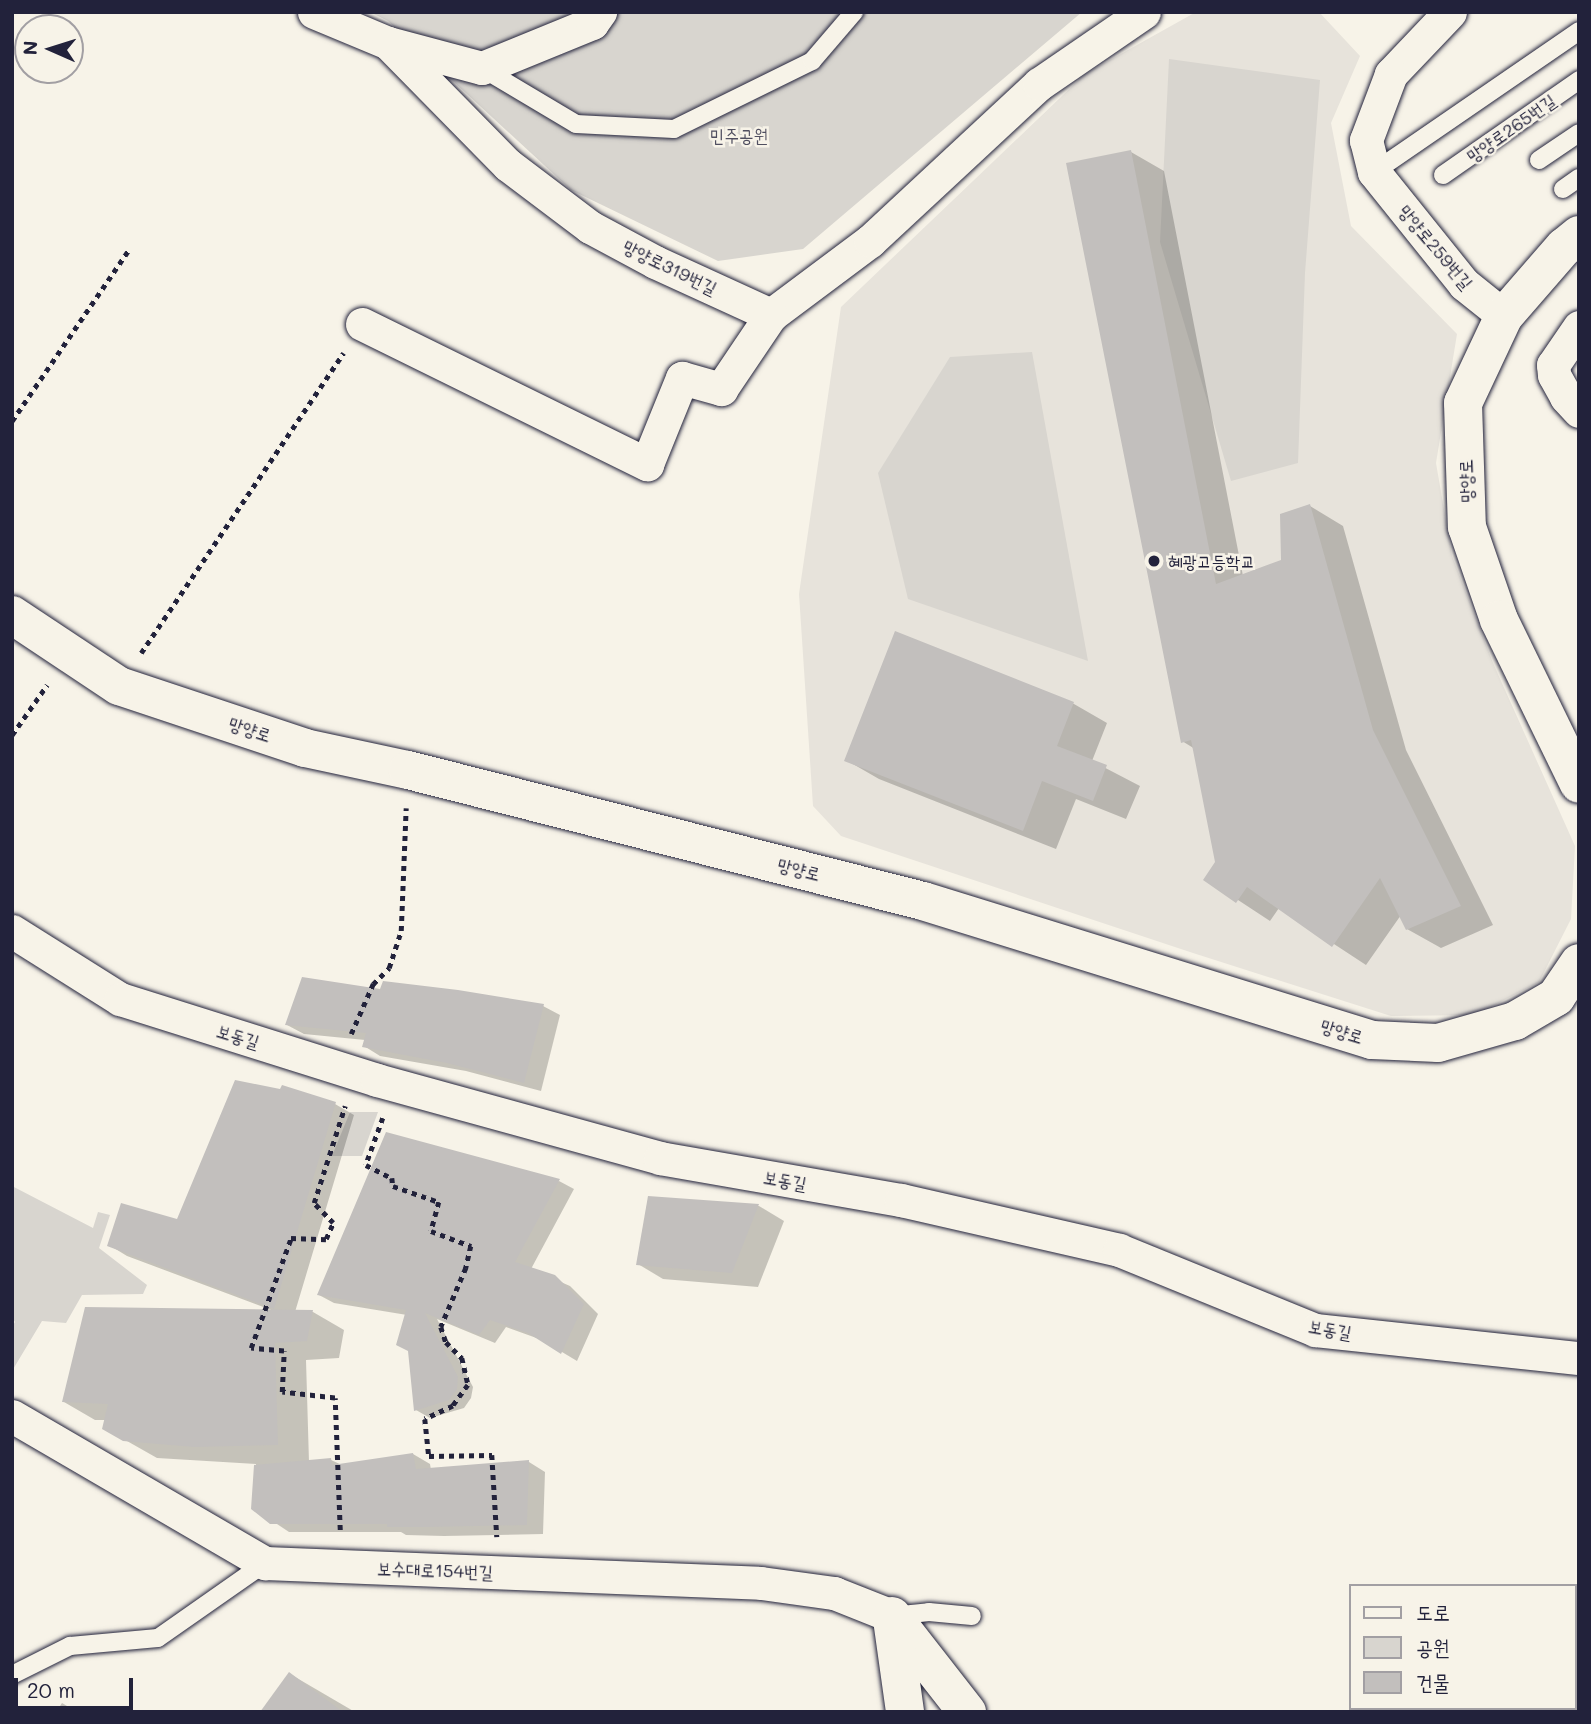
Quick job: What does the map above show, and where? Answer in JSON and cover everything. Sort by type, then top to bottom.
[{"type":"main road","name":"망양로","points":[[1579,235],[1564,247],[1504,316],[1463,403],[1467,527],[1499,620],[1579,784]]},
{"type":"main road","name":"망양로","points":[[12,615],[119,686],[304,748],[408,771],[923,901],[1373,1041],[1438,1043],[1515,1021],[1556,998],[1579,963]]},
{"type":"main road","points":[[891,1616],[905,1712]]},
{"type":"main road","points":[[891,1616],[967,1712]]},
{"type":"street","points":[[314,12],[388,43],[482,68],[592,23],[600,12]]},
{"type":"street","points":[[362,324],[647,464],[682,378],[721,389],[771,315],[870,241],[1039,84],[1144,12]]},
{"type":"street","name":"망양로259번길","points":[[1450,12],[1391,74],[1366,140],[1374,172],[1464,284],[1504,316]]},
{"type":"street","name":"망양로319번길","points":[[388,43],[508,165],[590,227],[655,262],[771,315]]},
{"type":"street","points":[[1574,402],[1554,375],[1553,365],[1579,327]]},
{"type":"street","name":"보동길","points":[[12,931],[120,999],[395,1085],[660,1158],[901,1200],[1119,1250],[1315,1330],[1579,1358]]},
{"type":"street","name":"보수대로154번길","points":[[12,1416],[265,1563],[761,1583],[834,1593],[891,1616]]},
{"type":"lane","points":[[482,68],[576,124],[674,130],[812,61],[854,12]]},
{"type":"lane","points":[[1374,172],[1579,31]]},
{"type":"lane","name":"망양로265번길","points":[[1443,175],[1579,80]]},
{"type":"lane","points":[[1539,160],[1579,133]]},
{"type":"lane","points":[[1563,188],[1579,178]]},
{"type":"lane","points":[[12,1675],[70,1646],[158,1638],[265,1563]]},
{"type":"lane","points":[[891,1616],[929,1612],[972,1616]]},
{"type":"path","points":[[12,421],[128,251]]},
{"type":"path","points":[[119,686],[362,324]]},
{"type":"path","points":[[12,735],[69,653]]},
{"type":"path","points":[[342,1566],[335,1398],[282,1392],[284,1351],[251,1348],[291,1238],[326,1239],[333,1223],[314,1203],[346,1070],[373,984],[390,968],[401,931],[408,771]]},
{"type":"path","points":[[395,1085],[366,1165],[392,1178],[393,1186],[439,1202],[431,1231],[471,1246],[466,1268],[441,1327],[446,1342],[462,1358],[468,1385],[453,1406],[425,1419],[429,1456],[492,1455],[498,1522],[495,1572]]},
{"type":"shaded area","points":[[1196,12],[1319,12],[1360,56],[1331,123],[1351,226],[1457,334],[1436,463],[1452,556],[1493,663],[1575,846],[1571,919],[1539,982],[1475,1015],[1391,1016],[841,836],[813,806],[799,594],[841,307],[1085,74]]},
{"type":"green space","name":"민주공원","points":[[370,12],[1082,12],[803,249],[718,261],[571,190],[388,21]]},
{"type":"green space","points":[[1169,59],[1320,80],[1305,273],[1298,463],[1231,481],[1160,242]]},
{"type":"green space","points":[[1032,352],[1088,661],[908,599],[878,473],[950,357]]},
{"type":"green space","points":[[350,1112],[378,1112],[362,1156],[332,1156]]},
{"type":"green space","points":[[12,1186],[93,1228],[98,1212],[110,1215],[99,1248],[147,1285],[143,1294],[82,1295],[66,1323],[42,1321],[12,1371],[12,1327],[15,1322],[12,1317]]},
{"type":"building","points":[[1131,150],[1216,584],[1281,560],[1280,514],[1310,504],[1373,730],[1461,906],[1406,930],[1380,878],[1332,947],[1247,887],[1236,903],[1203,880],[1215,862],[1191,740],[1181,743],[1066,163]]},
{"type":"building","points":[[895,631],[1074,702],[1057,746],[1107,765],[1093,801],[1042,781],[1023,831],[844,761]]},
{"type":"building","points":[[302,977],[380,989],[383,981],[544,1004],[524,1083],[447,1063],[362,1047],[366,1033],[285,1025]]},
{"type":"building","points":[[235,1080],[280,1089],[282,1085],[336,1102],[274,1309],[107,1246],[121,1203],[177,1219]]},
{"type":"building","points":[[386,1132],[560,1179],[515,1262],[555,1275],[584,1304],[561,1354],[528,1333],[490,1320],[479,1335],[425,1313],[458,1377],[457,1389],[449,1400],[414,1411],[408,1351],[396,1345],[406,1310],[317,1295]]},
{"type":"building","points":[[648,1196],[759,1204],[732,1273],[636,1265]]},
{"type":"building","points":[[85,1307],[313,1310],[307,1341],[275,1343],[278,1445],[195,1447],[123,1441],[102,1429],[108,1404],[62,1402]]},
{"type":"building","points":[[413,1453],[416,1469],[529,1460],[527,1525],[387,1527],[387,1524],[270,1524],[251,1509],[254,1465],[331,1458],[332,1465]]},
{"type":"building","points":[[289,1672],[343,1712],[260,1712]]},
{"type":"place","name":"혜광고등학교","points":[[1154,561]]}]
